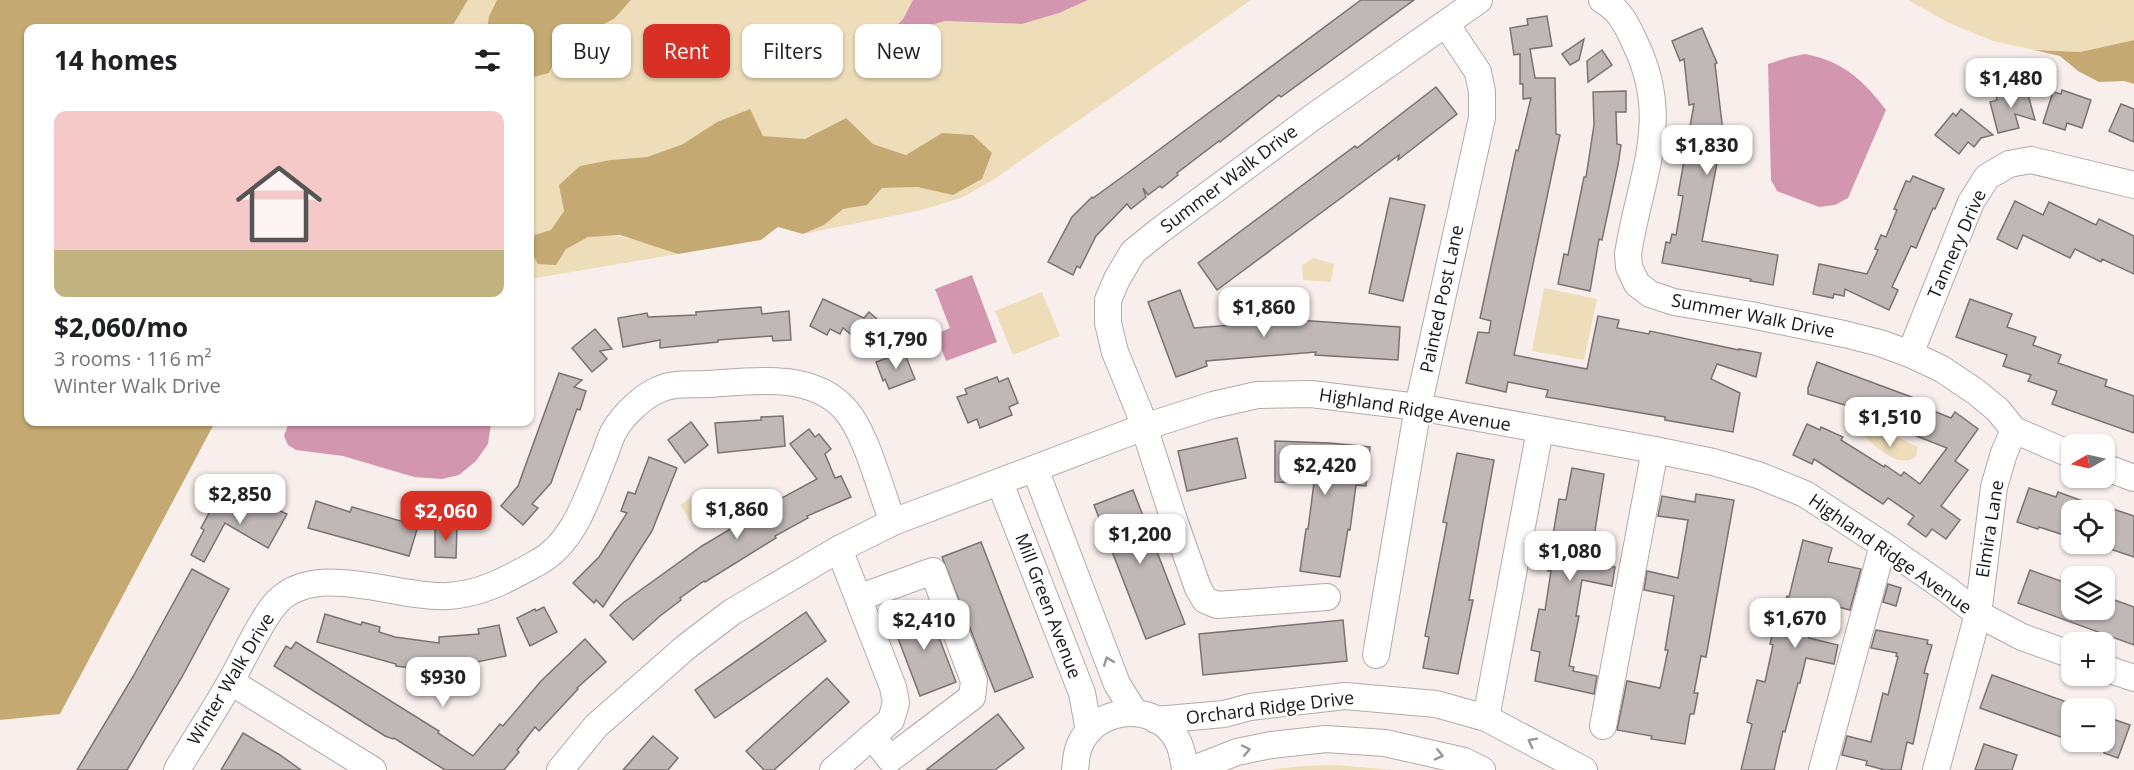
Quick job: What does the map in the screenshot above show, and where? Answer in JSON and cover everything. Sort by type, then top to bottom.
[{"type":"street","name":"Summer Walk Drive","points":[[1327,597],[1217,605],[1205,600],[1198,588],[1144,427],[1115,352],[1108,322],[1108,300],[1133,252],[1313,117],[1479,0]]},
{"type":"street","name":"Summer Walk Drive","points":[[1602,0],[1621,14],[1641,54],[1650,79],[1654,111],[1652,143],[1628,254],[1629,267],[1637,284],[1650,294],[1674,302],[1825,330],[1880,343],[1910,354],[1942,369],[1976,392],[1998,410],[2014,430],[2061,450]]},
{"type":"street","name":"Painted Post Lane","points":[[1376,655],[1418,407],[1482,118],[1482,92],[1478,72],[1446,24]]},
{"type":"street","name":"Tannery Drive","points":[[1910,354],[1971,202],[1987,177],[2009,164],[2031,160],[2134,185]]},
{"type":"street","name":"Winter Walk Drive","points":[[177,770],[278,600],[299,587],[333,581],[418,595],[448,596],[475,592],[501,583],[543,560],[566,538],[582,510],[615,430],[636,405],[658,390],[681,384],[745,381],[791,383],[821,391],[843,407],[859,431],[893,522]]},
{"type":"street","name":"Highland Ridge Avenue","points":[[560,770],[596,726],[686,647],[732,612],[839,549],[893,522],[1144,427],[1213,405],[1267,394],[1311,394],[1418,407],[1655,450],[1713,462],[1758,475],[1805,494],[1949,591],[1978,614],[2022,637],[2061,651]]},
{"type":"street","points":[[1486,718],[1540,430]]},
{"type":"street","name":"Elmira Lane","points":[[1936,770],[1978,614],[1994,487],[2004,453],[2014,430]]},
{"type":"street","points":[[1603,726],[1655,450]]},
{"type":"street","name":"Mill Green Avenue","points":[[1035,469],[1117,684],[1145,716],[1171,731],[1182,751],[1185,770]]},
{"type":"street","points":[[2115,471],[2134,478]]},
{"type":"street","name":"Mill Green Avenue","points":[[1000,483],[1085,701],[1089,731]]},
{"type":"street","points":[[1822,770],[1882,545]]},
{"type":"street","points":[[833,770],[891,720],[896,703],[893,687],[839,549]]},
{"type":"street","points":[[858,598],[933,571],[974,681],[972,697],[890,759],[873,736]]},
{"type":"street","points":[[2115,672],[2134,678]]},
{"type":"street","points":[[231,682],[373,770]]},
{"type":"street","name":"Orchard Ridge Drive","points":[[1089,731],[1109,717],[1127,713],[1145,716],[1224,714],[1250,707],[1345,696],[1436,704],[1486,718],[1584,770]]},
{"type":"street","points":[[1071,766],[1078,748],[1089,731]]},
{"type":"street","name":"Orchard Ridge Drive","points":[[1191,770],[1237,752],[1271,745],[1326,739],[1385,743],[1464,761],[1482,770]]},
{"type":"shaded area","points":[[0,0],[468,0],[453,24],[24,24],[24,426],[213,426],[60,714],[0,720]]},
{"type":"shaded area","points":[[468,0],[497,0],[488,24],[453,24]]},
{"type":"shaded area","points":[[497,0],[631,0],[614,19],[604,24],[552,24],[552,67],[549,73],[534,77],[534,24],[488,24]]},
{"type":"shaded area","points":[[631,0],[913,0],[898,24],[855,24],[855,78],[941,78],[941,24],[935,24],[945,21],[1022,24],[1059,13],[1088,0],[1251,0],[993,180],[963,197],[922,210],[803,234],[824,225],[843,209],[867,205],[882,188],[917,187],[953,195],[982,179],[992,153],[942,133],[906,155],[873,144],[846,118],[805,139],[763,136],[717,122],[683,144],[647,157],[610,160],[580,166],[565,211],[551,230],[555,265],[566,249],[592,236],[607,235],[636,240],[678,254],[534,278],[534,77],[549,73],[552,67],[552,78],[631,78],[631,24],[604,24],[614,19]]},
{"type":"shaded area","points":[[913,0],[1088,0],[1059,13],[1022,24],[945,21],[935,24],[898,24]]},
{"type":"shaded area","points":[[1908,0],[2134,0],[2134,40],[2080,52],[2034,50],[1993,41],[1949,23]]},
{"type":"shaded area","points":[[2134,40],[2134,84],[2124,81],[2099,82],[2078,71],[2060,56],[2034,50],[2080,52]]},
{"type":"shaded area","points":[[1805,54],[1830,61],[1851,73],[1886,110],[1848,198],[1835,205],[1819,207],[1777,191],[1771,180],[1768,64]]},
{"type":"shaded area","points":[[750,109],[763,136],[805,139],[846,118],[873,144],[906,155],[942,133],[973,135],[992,153],[982,179],[953,195],[917,187],[882,188],[867,205],[843,209],[824,225],[803,234],[778,227],[761,240],[678,254],[620,235],[588,237],[566,249],[556,265],[538,264],[534,257],[535,235],[551,230],[564,211],[559,185],[580,166],[610,160],[647,157],[683,144],[717,122]]},
{"type":"shaded area","points":[[1314,258],[1334,264],[1331,282],[1303,280],[1302,265]]},
{"type":"shaded area","points":[[972,275],[997,342],[946,361],[936,334],[950,328],[935,289]]},
{"type":"shaded area","points":[[1544,288],[1597,299],[1584,360],[1532,351]]},
{"type":"shaded area","points":[[1042,292],[1060,336],[1013,355],[995,311]]},
{"type":"shaded area","points":[[288,426],[491,426],[488,444],[476,461],[459,475],[442,479],[414,477],[343,456],[296,450],[288,445],[284,436]]},
{"type":"shaded area","points":[[1878,428],[1918,447],[1916,457],[1909,460],[1895,459],[1863,436],[1866,429]]},
{"type":"shaded area","points":[[703,489],[713,504],[690,520],[680,505]]},
{"type":"shaded area","points":[[1335,765],[1395,770],[1268,770],[1303,766]]},
{"type":"building","points":[[1361,0],[1414,0],[1281,97],[1279,95],[1177,173],[1178,175],[1162,188],[1160,186],[1148,195],[1143,188],[1146,197],[1131,209],[1127,204],[1096,236],[1080,268],[1077,266],[1073,275],[1048,262],[1072,217],[1092,197]]},
{"type":"building","points":[[1547,16],[1552,46],[1530,49],[1535,78],[1555,78],[1556,134],[1560,135],[1514,355],[1587,369],[1598,316],[1619,320],[1617,328],[1649,334],[1650,331],[1761,353],[1756,377],[1717,364],[1711,379],[1740,393],[1733,432],[1665,420],[1665,417],[1546,397],[1548,390],[1508,382],[1506,392],[1466,383],[1478,332],[1489,333],[1491,321],[1480,318],[1516,150],[1518,151],[1531,98],[1523,99],[1523,84],[1520,84],[1520,54],[1514,55],[1510,28],[1528,25],[1527,19]]},
{"type":"building","points":[[1702,28],[1717,63],[1715,64],[1723,132],[1702,241],[1778,255],[1773,285],[1662,263],[1666,242],[1670,243],[1672,234],[1676,235],[1683,196],[1678,195],[1694,104],[1689,105],[1684,59],[1680,61],[1672,41]]},
{"type":"building","points":[[1584,39],[1579,60],[1570,65],[1562,54]]},
{"type":"building","points":[[1602,50],[1612,65],[1588,82],[1587,61]]},
{"type":"building","points":[[1436,87],[1457,114],[1398,160],[1399,155],[1217,290],[1198,263],[1355,146],[1357,148]]},
{"type":"building","points":[[2026,87],[2035,120],[2015,114],[2019,128],[1998,133],[1990,102],[1997,100],[1996,95]]},
{"type":"building","points":[[2062,90],[2091,100],[2082,128],[2067,123],[2065,130],[2043,123],[2053,92],[2061,94]]},
{"type":"building","points":[[1626,91],[1626,112],[1616,112],[1617,144],[1621,145],[1602,240],[1599,239],[1590,291],[1558,284],[1564,254],[1568,255],[1584,177],[1586,177],[1594,125],[1593,92]]},
{"type":"building","points":[[2121,104],[2134,109],[2134,142],[2109,131]]},
{"type":"building","points":[[1961,109],[1993,135],[1981,138],[1974,147],[1968,142],[1959,154],[1935,135],[1953,113],[1956,116]]},
{"type":"building","points":[[1913,176],[1944,189],[1916,248],[1911,246],[1892,287],[1898,290],[1889,310],[1845,289],[1844,296],[1834,294],[1833,298],[1813,294],[1819,264],[1867,274],[1878,250],[1875,249],[1881,235],[1886,237],[1897,210],[1894,209],[1906,181],[1910,182]]},
{"type":"building","points":[[1390,198],[1425,205],[1403,301],[1369,293]]},
{"type":"building","points":[[2015,201],[2043,215],[2049,202],[2096,225],[2099,219],[2134,236],[2134,274],[2102,259],[2101,262],[2075,249],[2070,258],[2023,235],[2017,249],[1997,239]]},
{"type":"building","points":[[1180,290],[1194,328],[1297,320],[1400,327],[1398,360],[1315,355],[1316,352],[1206,361],[1207,366],[1176,377],[1148,302]]},
{"type":"building","points":[[823,299],[864,318],[869,312],[893,333],[875,354],[843,328],[840,334],[830,329],[827,335],[810,326]]},
{"type":"building","points":[[1970,299],[2012,314],[2007,327],[2036,337],[2033,345],[2061,355],[2058,363],[2107,380],[2105,386],[2134,396],[2134,433],[2052,404],[2057,391],[2028,381],[2031,375],[2003,366],[2007,355],[1956,337]]},
{"type":"building","points":[[761,307],[762,314],[789,311],[791,340],[773,341],[772,336],[660,348],[660,340],[623,347],[618,318],[647,313],[648,317],[696,315],[696,312]]},
{"type":"building","points":[[595,329],[612,349],[600,351],[607,359],[592,372],[572,348]]},
{"type":"building","points":[[904,352],[915,379],[889,389],[885,379],[883,381],[876,362]]},
{"type":"building","points":[[1817,362],[1917,399],[1916,404],[1951,418],[1955,412],[1978,429],[1955,461],[1968,470],[1941,506],[1960,520],[1946,539],[1932,529],[1926,537],[1908,524],[1914,516],[1888,498],[1883,504],[1814,459],[1812,464],[1793,455],[1807,424],[1820,430],[1821,427],[1843,437],[1841,440],[1884,467],[1885,465],[1901,476],[1904,472],[1920,484],[1947,448],[1886,424],[1888,418],[1808,394]]},
{"type":"building","points":[[559,373],[582,380],[574,387],[586,391],[580,410],[577,409],[551,483],[532,504],[538,508],[523,525],[501,506],[518,486]]},
{"type":"building","points":[[997,377],[999,382],[1008,378],[1018,403],[1009,407],[1012,415],[980,428],[977,419],[968,423],[957,397],[967,394],[965,389]]},
{"type":"building","points":[[783,416],[785,446],[718,453],[715,423]]},
{"type":"building","points":[[691,422],[708,445],[685,463],[668,440]]},
{"type":"building","points":[[809,429],[815,437],[819,434],[831,449],[825,454],[835,478],[841,476],[851,497],[807,516],[808,518],[704,581],[680,598],[681,600],[633,640],[610,615],[624,602],[702,546],[744,521],[743,519],[817,479],[790,444]]},
{"type":"building","points":[[1237,438],[1246,478],[1187,491],[1178,451]]},
{"type":"building","points":[[1275,441],[1370,447],[1366,486],[1356,485],[1340,577],[1300,571],[1314,483],[1275,482]]},
{"type":"building","points":[[1457,453],[1494,460],[1469,600],[1473,600],[1458,674],[1423,668],[1429,637],[1425,636],[1447,523],[1443,522]]},
{"type":"building","points":[[649,457],[677,468],[652,531],[603,607],[596,600],[594,603],[573,583],[599,557],[627,513],[621,511],[628,492],[635,494]]},
{"type":"building","points":[[1572,468],[1604,474],[1590,562],[1615,567],[1612,586],[1582,580],[1576,616],[1579,616],[1569,666],[1574,667],[1573,671],[1597,676],[1594,694],[1535,681],[1540,652],[1531,650],[1539,609],[1545,610],[1551,571],[1548,571],[1559,499],[1566,500]]},
{"type":"building","points":[[2029,488],[2056,497],[2058,492],[2080,500],[2061,500],[2061,534],[2017,522]]},
{"type":"building","points":[[1133,490],[1185,624],[1146,639],[1094,505]]},
{"type":"building","points":[[1696,494],[1734,500],[1706,657],[1701,656],[1694,693],[1698,693],[1694,714],[1690,714],[1685,744],[1651,739],[1652,736],[1617,730],[1627,681],[1660,688],[1668,650],[1665,650],[1674,596],[1644,590],[1647,571],[1678,578],[1688,520],[1658,516],[1662,496],[1695,502]]},
{"type":"building","points":[[249,496],[287,514],[268,548],[225,523],[204,562],[191,555],[204,530],[201,528],[216,500],[240,514]]},
{"type":"building","points":[[316,501],[350,512],[352,507],[418,526],[409,556],[308,528]]},
{"type":"building","points":[[2115,510],[2134,516],[2134,557],[2115,551]]},
{"type":"building","points":[[435,527],[457,527],[456,558],[435,557]]},
{"type":"building","points":[[1803,540],[1832,548],[1828,562],[1861,569],[1850,610],[1819,602],[1809,638],[1838,645],[1834,664],[1806,658],[1785,732],[1783,731],[1774,770],[1741,770],[1752,724],[1747,722],[1757,680],[1765,682],[1775,623],[1779,624],[1787,596],[1789,597]]},
{"type":"building","points":[[981,542],[1033,677],[995,692],[942,557]]},
{"type":"building","points":[[192,569],[229,589],[182,677],[127,770],[77,770],[134,675]]},
{"type":"building","points":[[2030,570],[2061,581],[2061,619],[2018,603]]},
{"type":"building","points":[[1888,584],[1901,588],[1896,606],[1883,602]]},
{"type":"building","points":[[2115,600],[2134,607],[2134,645],[2115,638],[2115,632],[2098,632],[2065,620],[2115,620]]},
{"type":"building","points":[[927,606],[956,682],[920,696],[891,620]]},
{"type":"building","points":[[544,607],[557,632],[530,646],[517,618]]},
{"type":"building","points":[[806,612],[826,641],[715,718],[695,690]]},
{"type":"building","points":[[325,614],[361,625],[362,622],[380,627],[379,632],[395,637],[439,643],[439,637],[479,634],[478,629],[499,625],[506,656],[472,663],[472,665],[419,669],[396,666],[396,664],[317,642]]},
{"type":"building","points":[[1343,620],[1347,661],[1203,675],[1199,634]]},
{"type":"building","points":[[1876,630],[1928,640],[1927,644],[1932,645],[1924,673],[1928,674],[1913,744],[1907,742],[1901,770],[1885,770],[1866,765],[1867,761],[1842,755],[1847,736],[1871,742],[1883,693],[1888,695],[1898,657],[1897,653],[1871,648]]},
{"type":"building","points":[[585,639],[606,662],[577,688],[539,731],[535,727],[504,770],[445,770],[394,738],[385,736],[274,666],[286,646],[291,649],[296,642],[439,731],[438,733],[473,756],[500,724],[503,726],[541,681]]},
{"type":"building","points":[[1992,675],[2061,700],[2061,737],[1980,708]]},
{"type":"building","points":[[827,678],[849,702],[774,770],[764,770],[746,751]]},
{"type":"building","points":[[998,714],[1024,748],[995,770],[926,770]]},
{"type":"building","points":[[2115,720],[2130,725],[2118,758],[2104,753],[2115,752]]},
{"type":"building","points":[[243,733],[280,755],[301,770],[221,770]]},
{"type":"building","points":[[653,736],[678,758],[668,770],[623,770]]},
{"type":"building","points":[[1984,744],[2017,755],[2012,770],[1975,770]]}]
